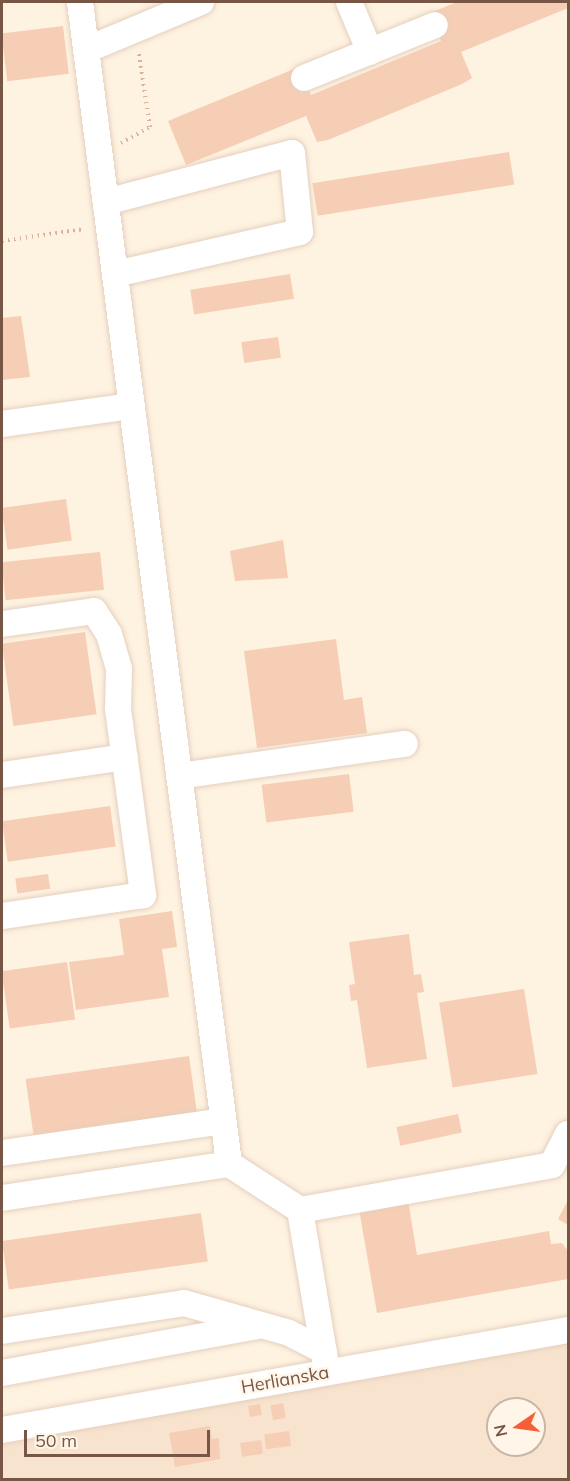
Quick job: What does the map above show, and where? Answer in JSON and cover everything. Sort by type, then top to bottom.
[{"type":"street","points":[[80,2],[229,1164]]},
{"type":"street","points":[[86,50],[201,2]]},
{"type":"street","points":[[350,2],[370,52]]},
{"type":"street","points":[[304,78],[435,25]]},
{"type":"street","points":[[107,214],[292,153],[300,232],[115,274]]},
{"type":"street","points":[[2,424],[132,406]]},
{"type":"street","points":[[2,624],[94,611],[109,634],[119,669],[125,757],[143,895],[2,916]]},
{"type":"street","points":[[179,776],[405,744]]},
{"type":"street","points":[[2,775],[125,757]]},
{"type":"street","points":[[2,1154],[224,1121]]},
{"type":"street","points":[[2,1198],[229,1164],[300,1210],[552,1166],[568,1134]]},
{"type":"street","points":[[300,1210],[325,1362]]},
{"type":"street","points":[[2,1331],[184,1302],[263,1325],[325,1362]]},
{"type":"street","points":[[2,1373],[263,1325]]},
{"type":"street","name":"Herlianska","points":[[2,1430],[325,1362],[568,1330]]},
{"type":"path","points":[[99,155],[150,127],[136,29]]},
{"type":"path","points":[[2,241],[107,214]]},
{"type":"shaded area","points":[[568,1326],[568,1479],[2,1480],[2,1420]]},
{"type":"building","points":[[457,2],[568,2],[568,8],[461,52],[472,78],[462,84],[328,140],[317,142],[306,116],[186,165],[168,121],[299,67],[311,95],[441,41],[430,13]]},
{"type":"building","points":[[63,26],[69,74],[7,81],[2,33]]},
{"type":"building","points":[[509,152],[514,185],[318,216],[312,183]]},
{"type":"building","points":[[290,274],[294,299],[194,314],[190,290]]},
{"type":"building","points":[[21,316],[30,377],[2,380],[2,318]]},
{"type":"building","points":[[278,337],[281,358],[244,363],[241,342]]},
{"type":"building","points":[[66,499],[72,541],[7,550],[2,508]]},
{"type":"building","points":[[283,540],[288,578],[235,581],[230,551]]},
{"type":"building","points":[[100,552],[104,590],[6,600],[2,562]]},
{"type":"building","points":[[85,632],[97,714],[13,726],[2,644]]},
{"type":"building","points":[[336,639],[344,700],[362,697],[367,733],[257,748],[244,651]]},
{"type":"building","points":[[349,774],[354,812],[266,822],[262,785]]},
{"type":"building","points":[[110,806],[116,847],[8,862],[2,821]]},
{"type":"building","points":[[48,874],[50,889],[17,893],[15,879]]},
{"type":"building","points":[[172,911],[177,947],[162,949],[169,997],[76,1010],[69,962],[124,955],[119,919]]},
{"type":"building","points":[[409,934],[414,975],[421,974],[424,992],[417,993],[427,1059],[367,1068],[357,1000],[351,1001],[349,985],[355,984],[349,942]]},
{"type":"building","points":[[67,962],[75,1019],[10,1029],[2,971]]},
{"type":"building","points":[[524,989],[537,1074],[453,1087],[439,1002]]},
{"type":"building","points":[[189,1056],[197,1115],[34,1138],[26,1079]]},
{"type":"building","points":[[458,1114],[462,1133],[400,1146],[396,1127]]},
{"type":"building","points":[[408,1200],[417,1255],[549,1231],[551,1244],[562,1243],[568,1251],[568,1279],[377,1313],[359,1209]]},
{"type":"building","points":[[568,1200],[568,1225],[558,1219]]},
{"type":"building","points":[[201,1213],[208,1262],[9,1289],[2,1241]]},
{"type":"building","points":[[283,1403],[286,1418],[273,1420],[270,1405]]},
{"type":"building","points":[[260,1404],[262,1415],[250,1417],[248,1406]]},
{"type":"building","points":[[210,1426],[212,1439],[219,1438],[220,1459],[175,1467],[169,1433]]},
{"type":"building","points":[[289,1431],[291,1446],[266,1449],[264,1434]]},
{"type":"building","points":[[261,1440],[263,1454],[242,1457],[240,1443]]}]
